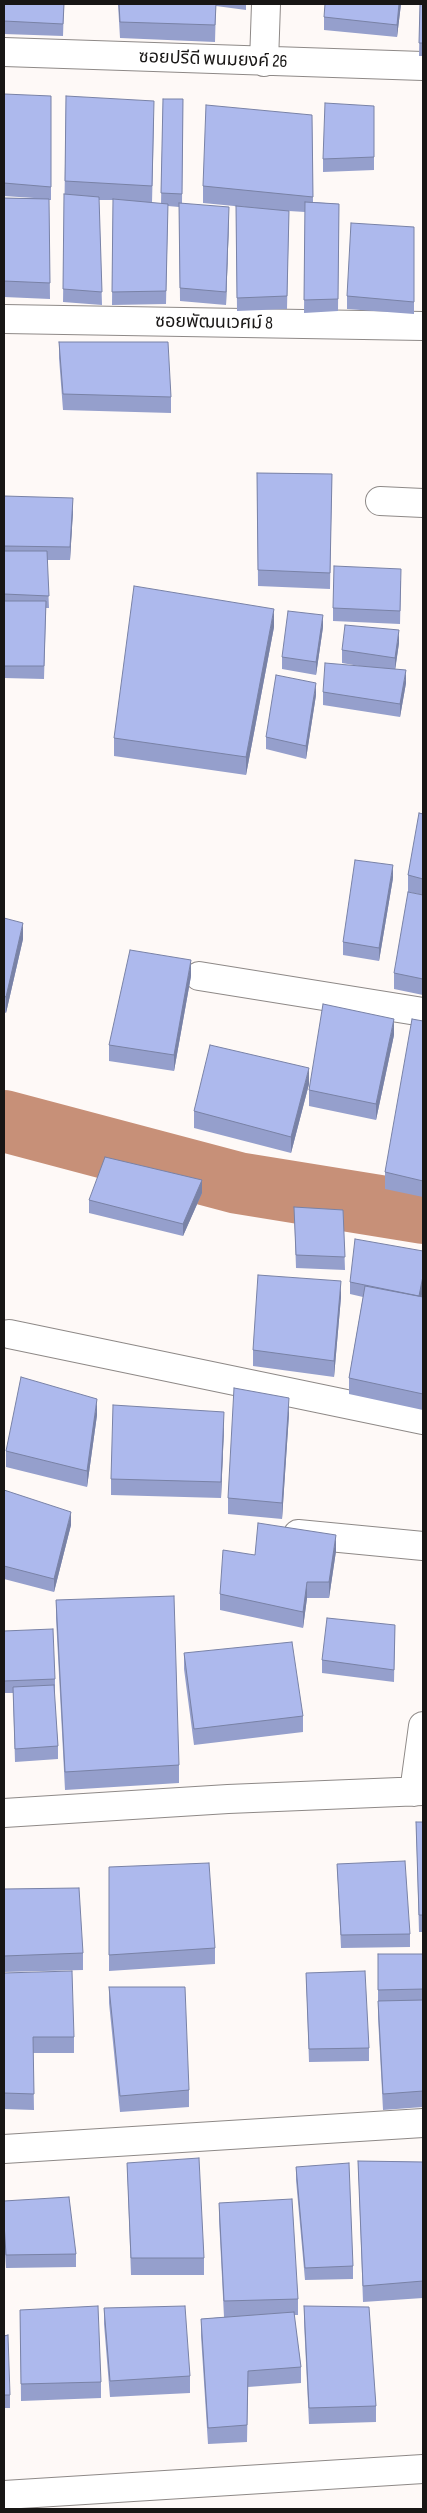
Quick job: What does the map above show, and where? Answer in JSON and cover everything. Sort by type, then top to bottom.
[{"type":"street","points":[[264,62],[266,4]]},
{"type":"street","name":"ซอยปรีดี พนมยงค์ 26","points":[[4,52],[423,66]]},
{"type":"street","name":"ซอยพัฒนเวศม์ 8","points":[[4,320],[423,326]]},
{"type":"street","points":[[380,501],[423,502]]},
{"type":"street","points":[[199,976],[423,1012]]},
{"type":"street","points":[[9,1334],[423,1420]]},
{"type":"street","points":[[277,1532],[423,1546]]},
{"type":"street","points":[[4,1813],[228,1799],[418,1792],[423,1726]]},
{"type":"street","points":[[4,2149],[423,2123]]},
{"type":"street","points":[[4,2495],[423,2469]]},
{"type":"building","points":[[4,4],[64,4],[63,24],[4,21]]},
{"type":"building","points":[[119,4],[216,4],[215,25],[120,22]]},
{"type":"building","points":[[325,4],[399,4],[397,25],[324,17]]},
{"type":"building","points":[[420,4],[423,4],[423,43],[419,43]]},
{"type":"building","points":[[4,94],[51,96],[51,187],[4,183]]},
{"type":"building","points":[[66,96],[154,101],[152,186],[65,181]]},
{"type":"building","points":[[163,99],[183,99],[182,194],[161,193]]},
{"type":"building","points":[[325,103],[374,106],[374,157],[323,159]]},
{"type":"building","points":[[206,105],[312,115],[313,197],[203,186]]},
{"type":"building","points":[[64,194],[99,197],[102,292],[63,289]]},
{"type":"building","points":[[4,198],[49,199],[50,283],[4,281]]},
{"type":"building","points":[[113,199],[168,204],[166,291],[112,292]]},
{"type":"building","points":[[305,202],[339,204],[338,299],[304,300]]},
{"type":"building","points":[[179,203],[229,207],[226,292],[180,288]]},
{"type":"building","points":[[236,206],[289,211],[287,296],[237,298]]},
{"type":"building","points":[[351,223],[414,227],[414,302],[347,296]]},
{"type":"building","points":[[59,342],[168,342],[171,397],[63,394]]},
{"type":"building","points":[[257,473],[332,474],[330,573],[258,570]]},
{"type":"building","points":[[4,496],[73,498],[70,547],[4,546]]},
{"type":"building","points":[[4,551],[47,551],[49,596],[4,594]]},
{"type":"building","points":[[334,566],[401,569],[400,611],[333,608]]},
{"type":"building","points":[[134,586],[274,609],[246,757],[114,738]]},
{"type":"building","points":[[4,601],[46,601],[44,666],[4,666]]},
{"type":"building","points":[[288,611],[323,615],[316,662],[282,657]]},
{"type":"building","points":[[345,625],[399,630],[395,658],[342,650]]},
{"type":"building","points":[[325,663],[406,670],[400,704],[323,692]]},
{"type":"building","points":[[276,675],[316,683],[306,746],[266,737]]},
{"type":"building","points":[[419,813],[423,814],[423,879],[408,875]]},
{"type":"building","points":[[355,860],[393,865],[379,948],[343,942]]},
{"type":"building","points":[[408,892],[423,895],[423,979],[394,973]]},
{"type":"building","points":[[4,918],[23,923],[6,997],[4,996]]},
{"type":"building","points":[[130,950],[191,960],[174,1055],[109,1045]]},
{"type":"building","points":[[323,1004],[394,1019],[376,1104],[309,1090]]},
{"type":"building","points":[[412,1019],[423,1021],[423,1181],[385,1172]]},
{"type":"building","points":[[210,1045],[309,1068],[291,1137],[194,1111]]},
{"type":"building","points":[[105,1157],[202,1180],[183,1224],[89,1200]]},
{"type":"building","points":[[294,1207],[343,1210],[345,1257],[296,1255]]},
{"type":"building","points":[[355,1239],[423,1251],[423,1276],[419,1296],[350,1282]]},
{"type":"building","points":[[258,1275],[341,1281],[334,1361],[253,1350]]},
{"type":"building","points":[[365,1286],[423,1297],[423,1394],[349,1378]]},
{"type":"building","points":[[21,1377],[97,1399],[87,1471],[6,1451]]},
{"type":"building","points":[[234,1388],[289,1398],[282,1503],[228,1498]]},
{"type":"building","points":[[113,1405],[224,1412],[221,1482],[111,1479]]},
{"type":"building","points":[[4,1490],[71,1512],[54,1579],[4,1566]]},
{"type":"building","points":[[258,1523],[336,1535],[329,1582],[307,1582],[303,1612],[220,1594],[223,1550],[255,1555]]},
{"type":"building","points":[[174,1596],[179,1765],[65,1772],[56,1600]]},
{"type":"building","points":[[327,1618],[395,1625],[394,1670],[322,1660]]},
{"type":"building","points":[[53,1629],[55,1679],[4,1681],[4,1631]]},
{"type":"building","points":[[292,1642],[303,1716],[194,1729],[184,1653]]},
{"type":"building","points":[[54,1685],[58,1746],[15,1749],[13,1687]]},
{"type":"building","points":[[416,1822],[423,1822],[423,1915],[419,1915]]},
{"type":"building","points":[[405,1861],[410,1934],[341,1935],[337,1864]]},
{"type":"building","points":[[209,1863],[215,1948],[109,1955],[109,1867]]},
{"type":"building","points":[[79,1888],[83,1953],[4,1956],[4,1889]]},
{"type":"building","points":[[378,1954],[423,1954],[423,1989],[378,1990]]},
{"type":"building","points":[[72,1971],[74,2037],[33,2037],[34,2094],[4,2093],[4,1973]]},
{"type":"building","points":[[365,1971],[369,2048],[309,2049],[306,1973]]},
{"type":"building","points":[[109,1987],[185,1987],[189,2090],[120,2096]]},
{"type":"building","points":[[423,2000],[423,2091],[383,2094],[378,2001]]},
{"type":"building","points":[[199,2158],[204,2258],[131,2258],[127,2163]]},
{"type":"building","points":[[358,2161],[423,2162],[423,2281],[363,2286]]},
{"type":"building","points":[[349,2163],[353,2266],[305,2268],[296,2167]]},
{"type":"building","points":[[69,2197],[76,2254],[6,2255],[4,2201]]},
{"type":"building","points":[[292,2199],[298,2299],[224,2301],[219,2203]]},
{"type":"building","points":[[98,2306],[101,2382],[21,2384],[20,2310]]},
{"type":"building","points":[[185,2306],[190,2376],[110,2381],[104,2308]]},
{"type":"building","points":[[304,2306],[369,2307],[376,2406],[309,2408]]},
{"type":"building","points":[[294,2312],[301,2367],[248,2371],[247,2425],[208,2428],[201,2319]]},
{"type":"building","points":[[8,2335],[10,2395],[4,2395],[4,2336]]},
{"type":"waterway","points":[[4,1121],[238,1183],[423,1213]]}]
